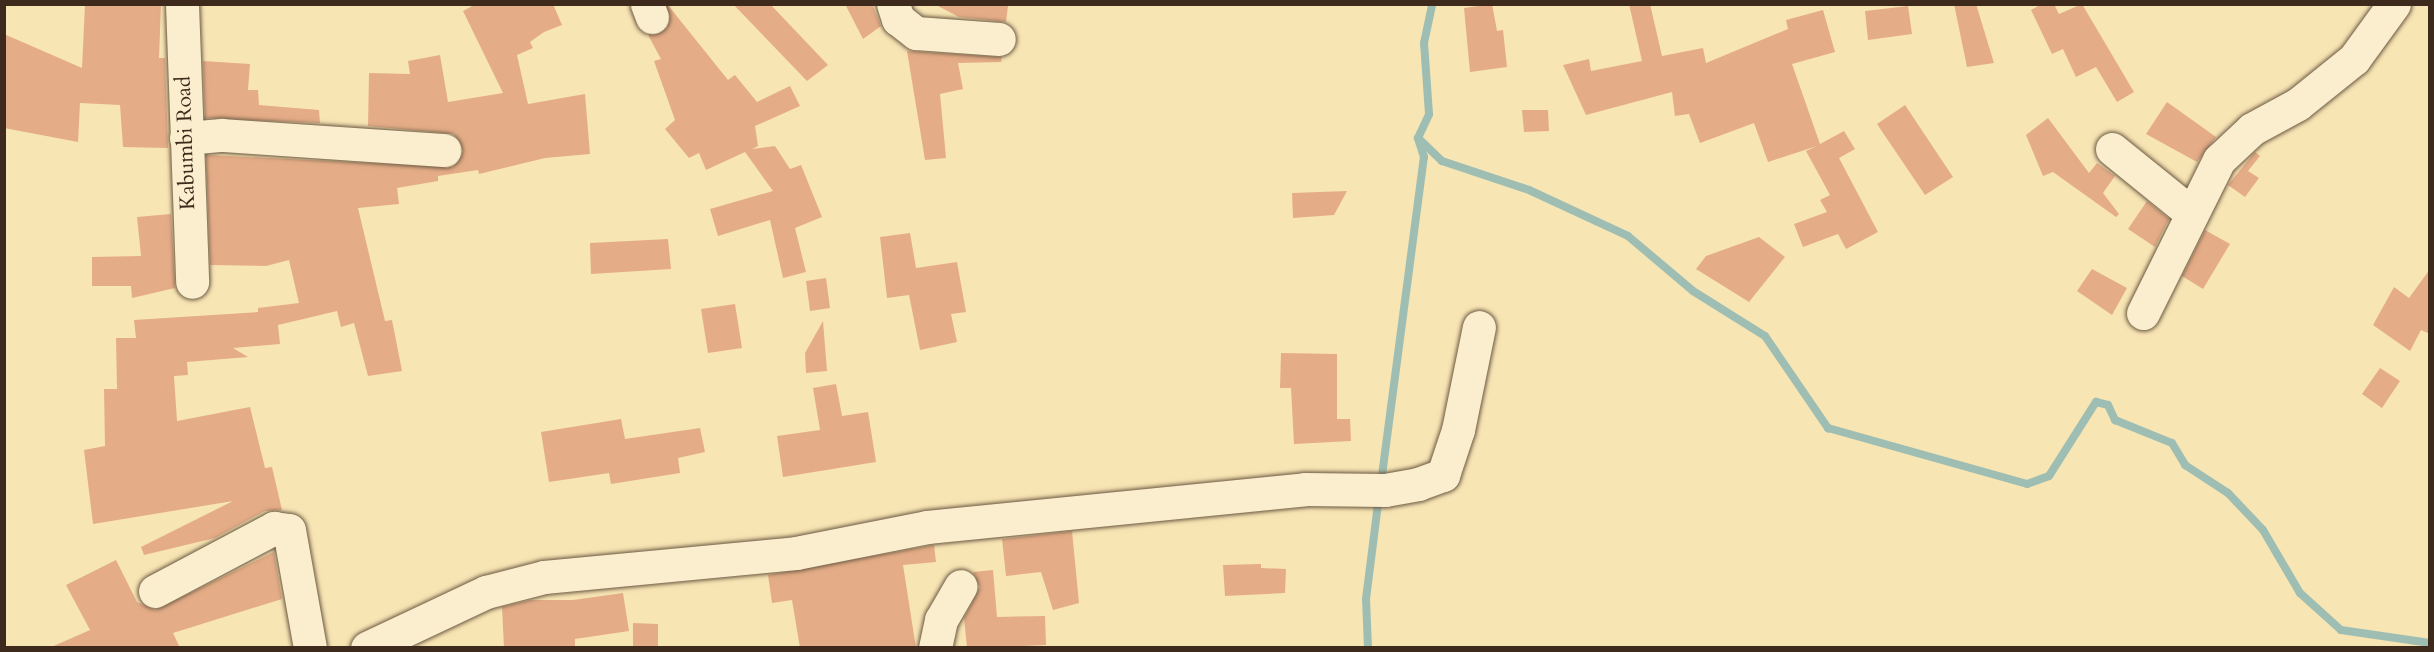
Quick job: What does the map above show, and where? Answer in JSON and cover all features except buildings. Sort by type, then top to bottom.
[{"type":"street","name":"Kabumbi Road","points":[[182,4],[192,282]]},
{"type":"street","points":[[892,4],[898,19],[916,33],[999,39]]},
{"type":"street","points":[[2143,313],[2219,160],[2252,129],[2298,104],[2354,60],[2394,4]]},
{"type":"street","points":[[186,138],[222,135],[444,150]]},
{"type":"street","points":[[2112,149],[2191,213]]},
{"type":"street","points":[[367,648],[486,592],[543,577],[796,553],[938,526],[1305,489],[1379,489],[1443,475],[1458,430],[1479,327]]},
{"type":"street","points":[[155,591],[274,528],[289,530],[310,648]]},
{"type":"street","points":[[935,648],[941,620],[961,586]]},
{"type":"waterway","points":[[1381,483],[1424,157],[1418,138],[1429,114],[1424,43],[1432,4]]},
{"type":"waterway","points":[[1418,138],[1442,161],[1529,190],[1628,236],[1693,291],[1765,336],[1828,428],[2027,484],[2049,476],[2096,402],[2108,405],[2115,420],[2172,443],[2185,465],[2228,493],[2263,530],[2300,593],[2341,630],[2430,643]]},
{"type":"waterway","points":[[1368,648],[1366,599],[1379,496]]}]
